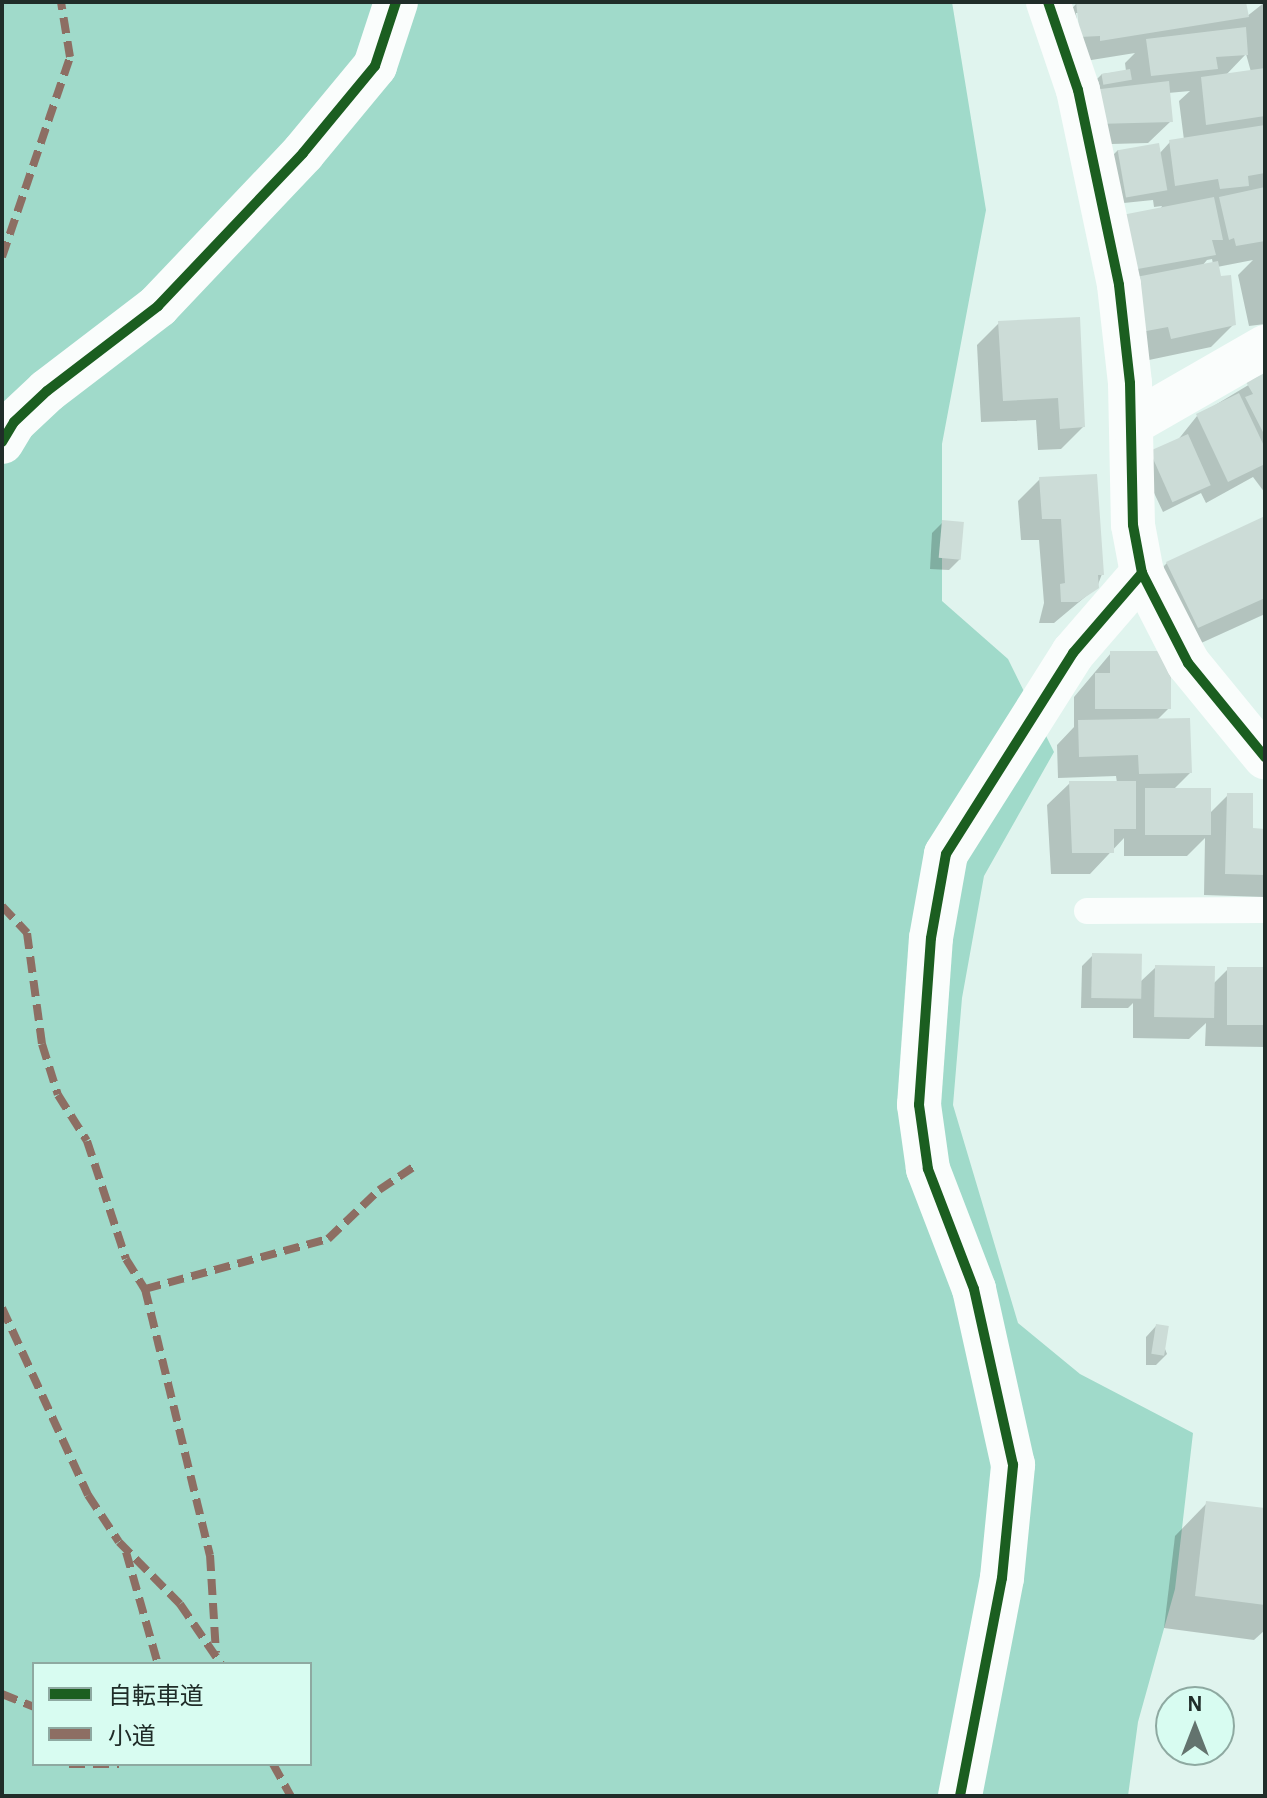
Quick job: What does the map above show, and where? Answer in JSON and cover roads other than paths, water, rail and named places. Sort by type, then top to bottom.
[{"type":"street","points":[[2,442],[14,422],[47,391],[158,306],[303,153],[375,66],[396,2]]},
{"type":"street","points":[[1048,2],[1078,90],[1102,187],[1119,285],[1131,424],[1133,525],[1142,573],[1188,663],[1265,757]]},
{"type":"street","points":[[1131,424],[1265,347]]},
{"type":"street","points":[[960,1796],[1002,1578],[1013,1465],[974,1289],[928,1169],[919,1105],[931,938],[946,854],[1073,653],[1142,573]]},
{"type":"lane","points":[[1087,911],[1265,910]]}]
